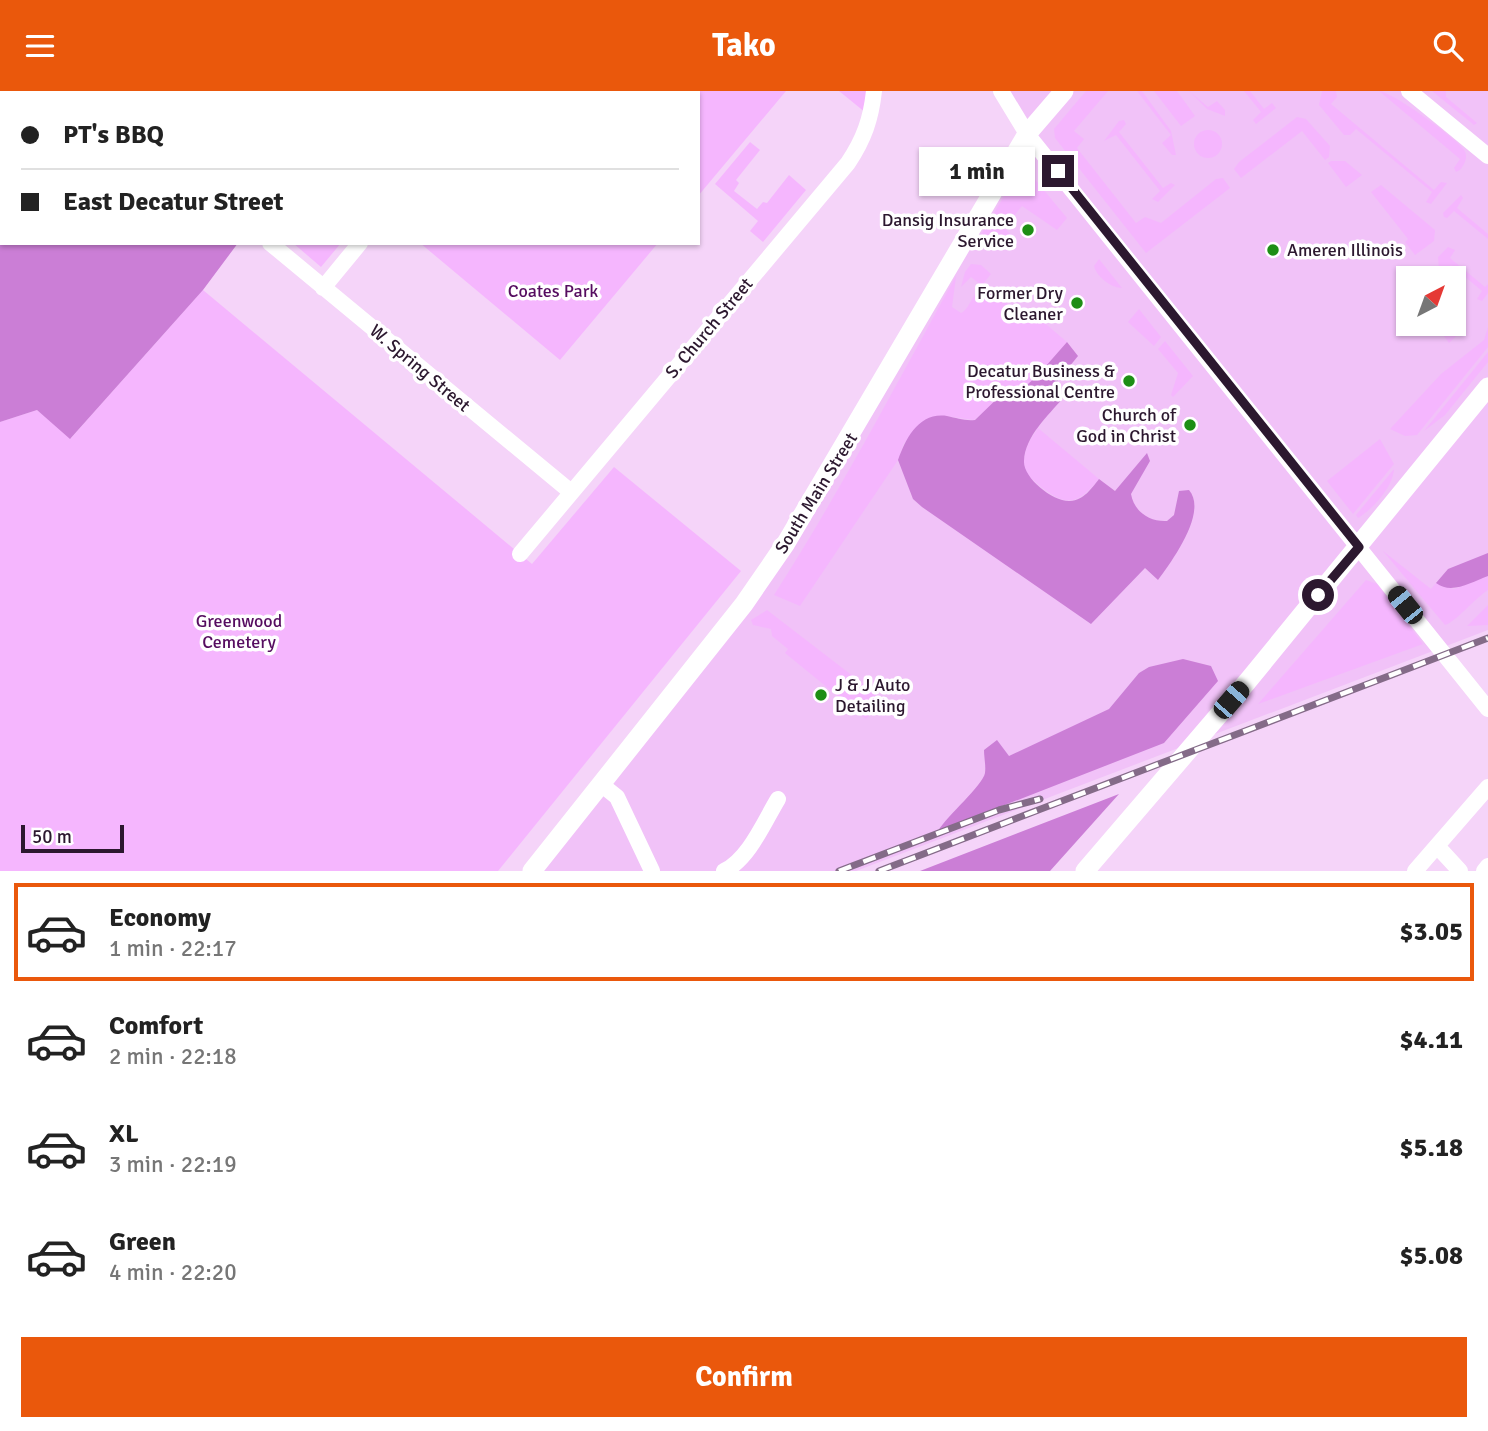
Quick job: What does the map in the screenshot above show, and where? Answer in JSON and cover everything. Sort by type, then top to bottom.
[{"type":"main road","name":"South Main Street","points":[[532,871],[744,604],[786,543],[1027,134],[1064,91]]},
{"type":"main road","points":[[1085,871],[1359,547],[1488,387]]},
{"type":"street","name":"S. Church Street","points":[[520,554],[848,163],[863,141],[871,117],[874,91]]},
{"type":"street","points":[[1002,91],[1027,134],[1488,709]]},
{"type":"street","points":[[1409,91],[1488,156]]},
{"type":"street","name":"W. Spring Street","points":[[272,245],[570,492]]},
{"type":"street","points":[[323,288],[358,245]]},
{"type":"street","points":[[602,785],[617,797],[652,871]]},
{"type":"street","points":[[1415,871],[1488,787]]},
{"type":"street","points":[[724,871],[734,866],[745,852],[778,799]]},
{"type":"street","points":[[1437,846],[1461,871]]},
{"type":"street","points":[[1484,871],[1488,866]]},
{"type":"shaded area","points":[[1007,91],[1488,91],[1488,630],[856,871],[538,871],[681,694],[1034,134]]},
{"type":"shaded area","points":[[0,245],[237,245],[203,290],[70,439],[37,410],[0,422]]},
{"type":"shaded area","points":[[1067,342],[1078,356],[1052,388],[1063,398],[1028,443],[1024,461],[1028,475],[1040,488],[1056,498],[1070,501],[1083,496],[1099,479],[1115,491],[1147,453],[1150,461],[1131,494],[1139,511],[1149,518],[1167,521],[1174,515],[1179,491],[1189,490],[1194,499],[1194,511],[1186,536],[1158,580],[1145,568],[1091,624],[922,507],[913,499],[898,460],[905,443],[921,422],[937,416],[975,420],[1005,391],[1028,384]]},
{"type":"shaded area","points":[[1488,553],[1488,576],[1455,588],[1436,583],[1448,569]]},
{"type":"shaded area","points":[[1183,659],[1211,666],[1218,681],[1164,743],[938,831],[983,778],[984,750],[997,740],[1009,756],[1109,709],[1139,673],[1149,667]]},
{"type":"shaded area","points":[[1119,794],[1050,871],[920,871]]},
{"type":"green space","points":[[700,91],[786,91],[700,194]]},
{"type":"green space","points":[[839,91],[874,91],[871,117]]},
{"type":"green space","points":[[1086,91],[1108,91],[1074,131],[1084,139],[1077,148],[1136,223],[1145,217],[1161,223],[1216,179],[1223,178],[1230,188],[1146,253],[1055,138],[1054,129]]},
{"type":"green space","points":[[1137,91],[1142,91],[1171,131],[1176,155],[1172,155],[1162,143],[1171,135]]},
{"type":"green space","points":[[1154,91],[1177,91],[1195,116],[1181,126]]},
{"type":"green space","points":[[1189,91],[1208,107],[1217,101],[1225,110],[1225,116],[1207,109]]},
{"type":"green space","points":[[1244,91],[1250,91],[1264,109],[1272,103],[1276,108],[1256,124],[1253,120],[1261,112]]},
{"type":"green space","points":[[1322,91],[1336,91],[1337,97],[1331,104],[1434,190],[1441,182],[1447,183],[1431,204],[1426,202],[1432,192],[1356,129],[1350,135],[1344,135],[1319,105]]},
{"type":"green space","points":[[1379,91],[1409,107],[1459,144],[1466,155],[1460,170],[1456,172],[1454,168],[1460,159]]},
{"type":"green space","points":[[1432,91],[1446,91],[1446,97],[1477,123],[1474,125]]},
{"type":"green space","points":[[1297,117],[1306,119],[1330,146],[1329,157],[1325,160],[1302,131],[1241,178],[1234,169],[1239,162]]},
{"type":"green space","points":[[1124,120],[1126,124],[1119,132],[1163,188],[1171,183],[1175,185],[1158,202],[1152,199],[1160,191],[1116,135],[1104,141],[1119,121]]},
{"type":"green space","points":[[1208,130],[1218,134],[1222,144],[1218,154],[1208,158],[1198,154],[1194,144],[1198,134]]},
{"type":"green space","points":[[750,142],[760,150],[736,180],[739,183],[734,191],[757,209],[763,202],[767,203],[789,175],[806,190],[763,242],[750,231],[758,221],[715,184]]},
{"type":"green space","points":[[1345,161],[1362,175],[1346,187],[1328,163]]},
{"type":"green space","points":[[1023,165],[1067,218],[1057,230],[1022,206],[1004,228],[1016,239],[1008,248],[994,237],[986,246],[979,247],[977,241]]},
{"type":"green space","points":[[1381,185],[1435,230],[1434,241],[1415,255],[1405,242],[1408,239],[1371,192]]},
{"type":"green space","points":[[1461,195],[1463,198],[1457,208],[1488,234],[1488,239],[1454,211],[1447,218],[1444,217],[1443,213]]},
{"type":"green space","points":[[295,245],[339,245],[321,267]]},
{"type":"green space","name":"Coates Park","points":[[422,245],[656,245],[560,360]]},
{"type":"green space","points":[[1448,247],[1455,250],[1450,258],[1460,266],[1439,266],[1438,257]]},
{"type":"green space","points":[[1099,259],[1122,288],[1109,284],[1098,274],[1094,266]]},
{"type":"green space","points":[[971,264],[981,265],[991,274],[983,284],[1022,316],[1028,309],[1067,342],[1028,384],[1012,388],[974,420],[946,416],[904,443],[898,460],[800,606],[774,595],[845,477],[956,276],[952,307],[961,313],[981,285],[971,277],[961,287],[965,272]]},
{"type":"green space","points":[[1466,271],[1485,287],[1488,284],[1488,293],[1482,301],[1477,299],[1482,291],[1466,278]]},
{"type":"green space","name":"Greenwood Cemetery","points":[[203,290],[532,564],[614,467],[741,571],[498,871],[0,871],[0,422],[37,410],[71,438]]},
{"type":"green space","points":[[1139,309],[1161,337],[1154,346],[1128,322]]},
{"type":"green space","points":[[1488,327],[1488,347],[1417,435],[1405,436],[1390,429],[1441,374],[1484,340]]},
{"type":"green space","points":[[1444,336],[1457,336],[1449,343]]},
{"type":"green space","points":[[1165,341],[1193,376],[1173,397],[1171,395],[1178,373],[1158,349]]},
{"type":"green space","points":[[1488,352],[1488,362],[1445,415],[1424,431]]},
{"type":"green space","points":[[1038,428],[1099,479],[1085,494],[1065,500],[1049,493],[1028,474],[1024,464],[1025,454]]},
{"type":"green space","points":[[1380,439],[1394,464],[1353,514],[1327,481]]},
{"type":"green space","points":[[1394,469],[1390,483],[1381,497],[1358,518],[1356,515]]},
{"type":"green space","points":[[1383,551],[1431,589],[1436,583],[1454,589],[1488,576],[1488,590],[1445,625]]},
{"type":"green space","points":[[1366,580],[1377,584],[1423,644],[1258,704]]},
{"type":"green space","points":[[1488,605],[1488,625],[1467,626]]},
{"type":"green space","points":[[767,610],[884,700],[866,719],[785,653],[788,649],[772,636],[771,629],[753,625],[751,620]]},
{"type":"railway","points":[[879,871],[1488,638]]},
{"type":"railway","points":[[839,871],[999,810],[1040,799]]},
{"type":"place","name":"Dansig Insurance Service","points":[[1028,230]]},
{"type":"place","name":"Ameren Illinois","points":[[1273,250]]},
{"type":"place","name":"Former Dry Cleaner","points":[[1077,303]]},
{"type":"place","name":"Decatur Business & Professional Centre","points":[[1129,381]]},
{"type":"place","name":"Church of God in Christ","points":[[1190,425]]},
{"type":"place","name":"J & J Auto Detailing","points":[[821,695]]},
{"type":"route","points":[[1058,171],[1211,366],[1359,547],[1318,595]]}]
